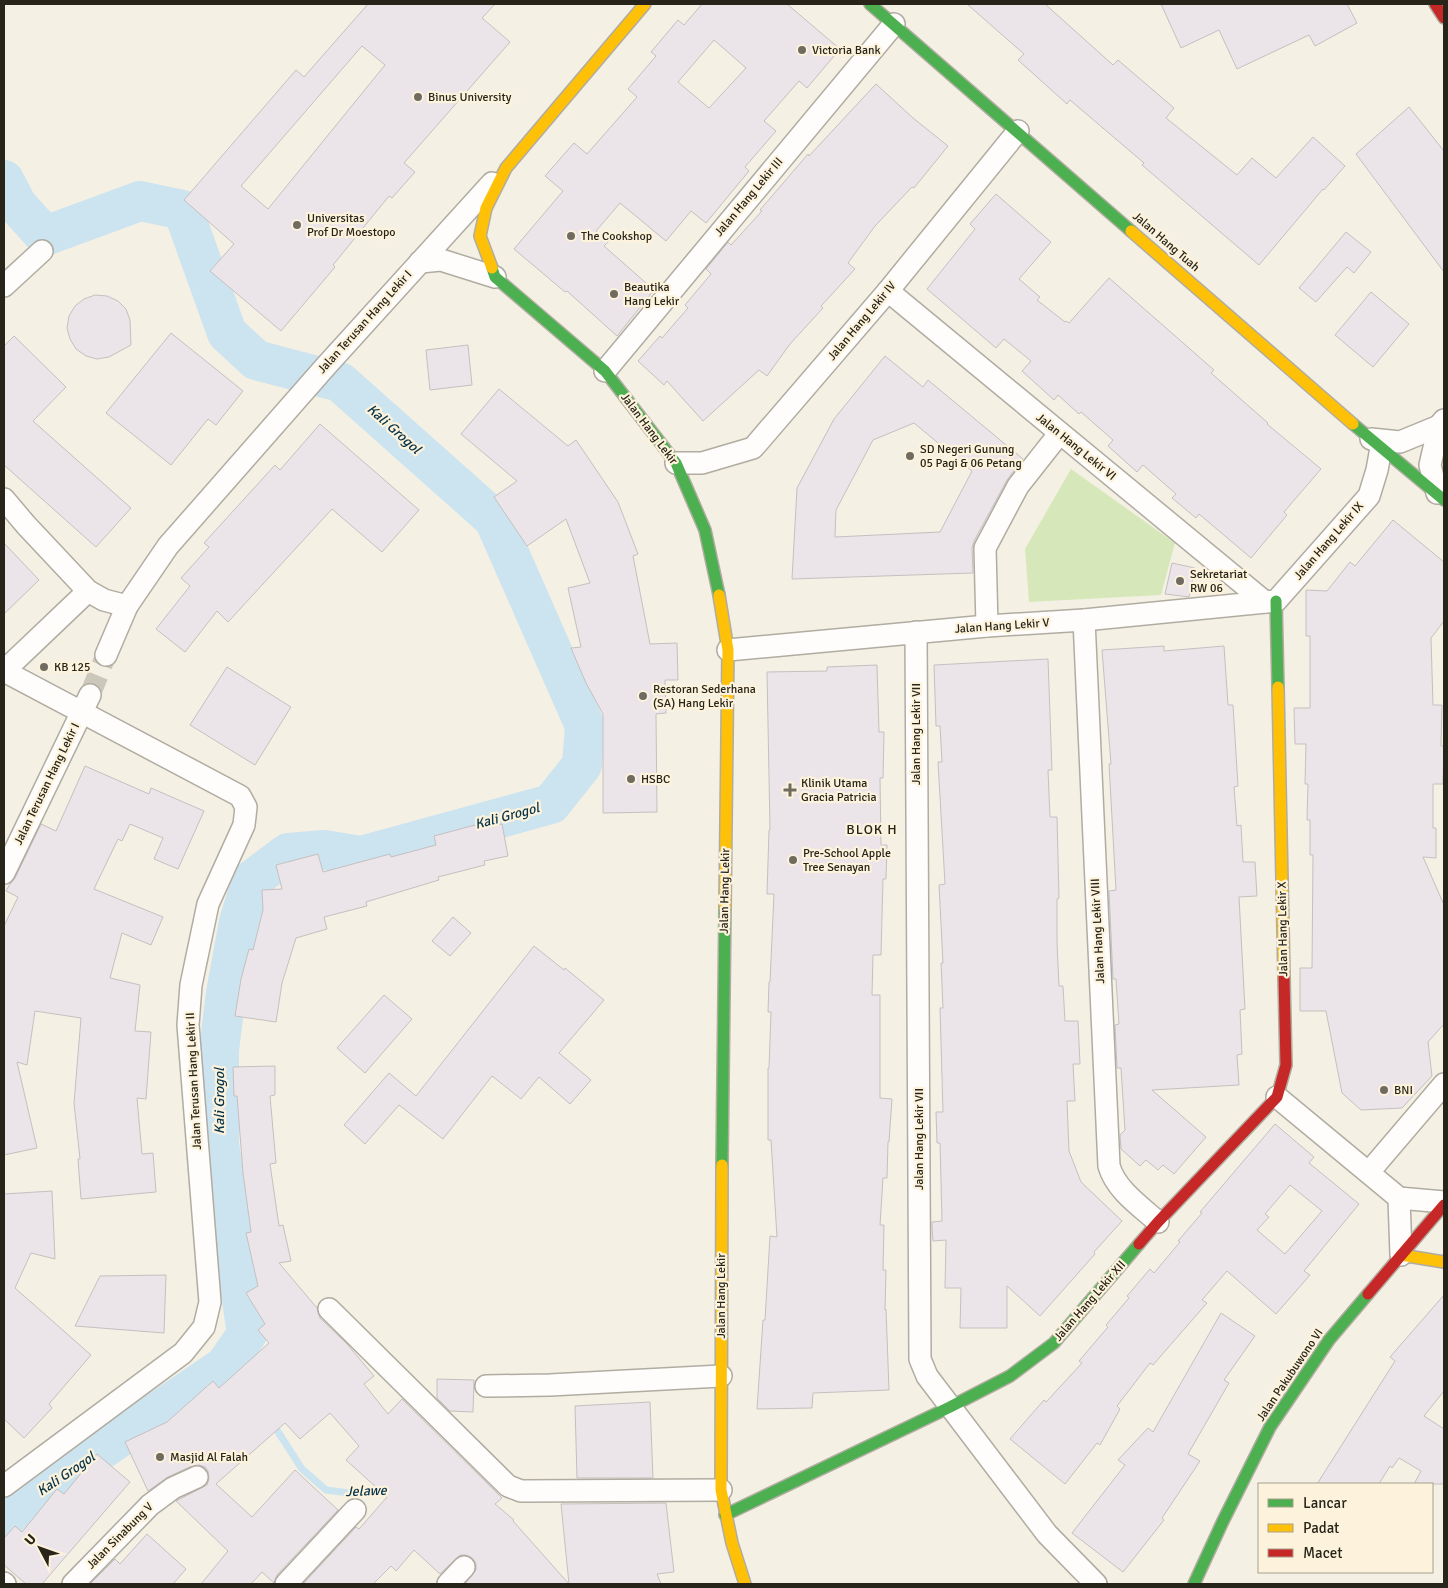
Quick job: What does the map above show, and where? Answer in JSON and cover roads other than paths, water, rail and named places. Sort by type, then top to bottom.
[{"type":"main road","name":"Jalan Terusan Hang Lekir I","points":[[506,168],[645,4]]},
{"type":"main road","name":"Jalan Hang Tuah","points":[[870,4],[1376,443],[1440,496]]},
{"type":"main road","points":[[1435,4],[1444,18]]},
{"type":"main road","name":"Jalan Hang Lekir","points":[[506,168],[486,208],[480,236],[495,278],[604,371],[676,463],[705,530],[717,579],[728,650],[721,1211],[721,1490],[725,1516],[740,1572],[746,1584]]},
{"type":"main road","name":"Jalan Hang Lekir X","points":[[1270,601],[1286,1066],[1277,1097]]},
{"type":"main road","name":"Jalan Hang Lekir XII","points":[[725,1516],[1010,1376],[1054,1343],[1158,1222],[1277,1097]]},
{"type":"main road","name":"Jalan Pakubuwono VI","points":[[1194,1584],[1270,1427],[1329,1340],[1444,1204]]},
{"type":"main road","points":[[1402,1255],[1444,1262]]},
{"type":"street","name":"Jalan Hang Lekir III","points":[[604,371],[894,24]]},
{"type":"street","name":"Jalan Hang Lekir IV","points":[[676,463],[702,463],[753,448],[888,291],[1018,131]]},
{"type":"street","name":"Jalan Terusan Hang Lekir I","points":[[106,655],[127,606],[168,546],[306,388],[506,168]]},
{"type":"street","points":[[4,286],[42,252]]},
{"type":"street","name":"Jalan Hang Lekir","points":[[420,262],[441,260],[495,278]]},
{"type":"street","name":"Jalan Hang Lekir VI","points":[[888,291],[1059,434],[1270,601]]},
{"type":"street","points":[[1376,443],[1400,442],[1442,423]]},
{"type":"street","points":[[1440,496],[1430,465],[1442,423]]},
{"type":"street","points":[[987,626],[985,548],[1018,486],[1059,434]]},
{"type":"street","name":"Jalan Hang Lekir IX","points":[[1270,601],[1369,496],[1377,470],[1376,443]]},
{"type":"street","points":[[4,499],[88,591],[104,600],[127,606]]},
{"type":"street","points":[[4,671],[88,591]]},
{"type":"street","name":"Jalan Hang Lekir V","points":[[728,650],[987,626],[1084,620],[1270,601]]},
{"type":"street","name":"Jalan Hang Lekir VIII","points":[[1084,620],[1109,1166],[1112,1176],[1118,1185],[1158,1222]]},
{"type":"street","name":"Jalan Hang Lekir VII","points":[[916,632],[920,1359],[927,1376],[1047,1534],[1096,1584]]},
{"type":"street","name":"Jalan Terusan Hang Lekir II","points":[[4,671],[86,704],[240,796],[246,807],[244,825],[208,904],[191,985],[188,1025],[210,1302],[204,1327],[183,1353],[4,1486]]},
{"type":"street","name":"Jalan Terusan Hang Lekir I","points":[[4,873],[86,704]]},
{"type":"street","points":[[1369,1172],[1444,1084]]},
{"type":"street","points":[[1277,1097],[1399,1198],[1444,1204]]},
{"type":"street","points":[[1399,1198],[1402,1255]]},
{"type":"street","points":[[329,1309],[508,1486],[514,1489],[521,1491],[721,1490]]},
{"type":"street","points":[[486,1386],[550,1385],[721,1376]]},
{"type":"street","name":"Jalan Sinabung V","points":[[73,1584],[146,1508],[173,1488],[197,1477]]},
{"type":"street","points":[[286,1584],[355,1510]]},
{"type":"street","points":[[448,1584],[464,1567]]},
{"type":"waterway","name":"Kali Grogol","points":[[4,180],[17,205],[45,236],[140,201],[183,210],[227,333],[256,360],[340,382],[494,519],[585,726],[582,765],[551,804],[361,856],[324,850],[288,853],[252,880],[239,922],[226,993],[219,1050],[219,1144],[247,1334],[225,1366],[17,1507],[4,1520]]},
{"type":"waterway","name":"Jelawe","points":[[225,1366],[238,1381]]},
{"type":"waterway","name":"Jelawe","points":[[273,1424],[302,1469],[326,1490],[357,1494],[386,1488]]},
{"type":"tunnel","points":[[90,695],[106,655]]},
{"type":"place","name":"Victoria Bank","points":[[802,50]]},
{"type":"place","name":"Binus University","points":[[418,97]]},
{"type":"place","name":"Universitas Prof Dr Moestopo","points":[[297,225]]},
{"type":"place","name":"The Cookshop","points":[[571,236]]},
{"type":"place","name":"Beautika Hang Lekir","points":[[614,294]]},
{"type":"place","name":"SD Negeri Gunung 05 Pagi & 06 Petang","points":[[910,456]]},
{"type":"place","name":"Sekretariat RW 06","points":[[1180,581]]},
{"type":"place","name":"KB 125","points":[[44,667]]},
{"type":"place","name":"Restoran Sederhana (SA) Hang Lekir","points":[[643,696]]},
{"type":"place","name":"HSBC","points":[[631,779]]},
{"type":"place","name":"Klinik Utama Gracia Patricia","points":[[790,790]]},
{"type":"place","name":"Pre-School Apple Tree Senayan","points":[[793,860]]},
{"type":"place","name":"BNI","points":[[1384,1090]]},
{"type":"place","name":"Masjid Al Falah","points":[[160,1457]]},
{"type":"district","name":"BLOK H","points":[[872,829]]}]
